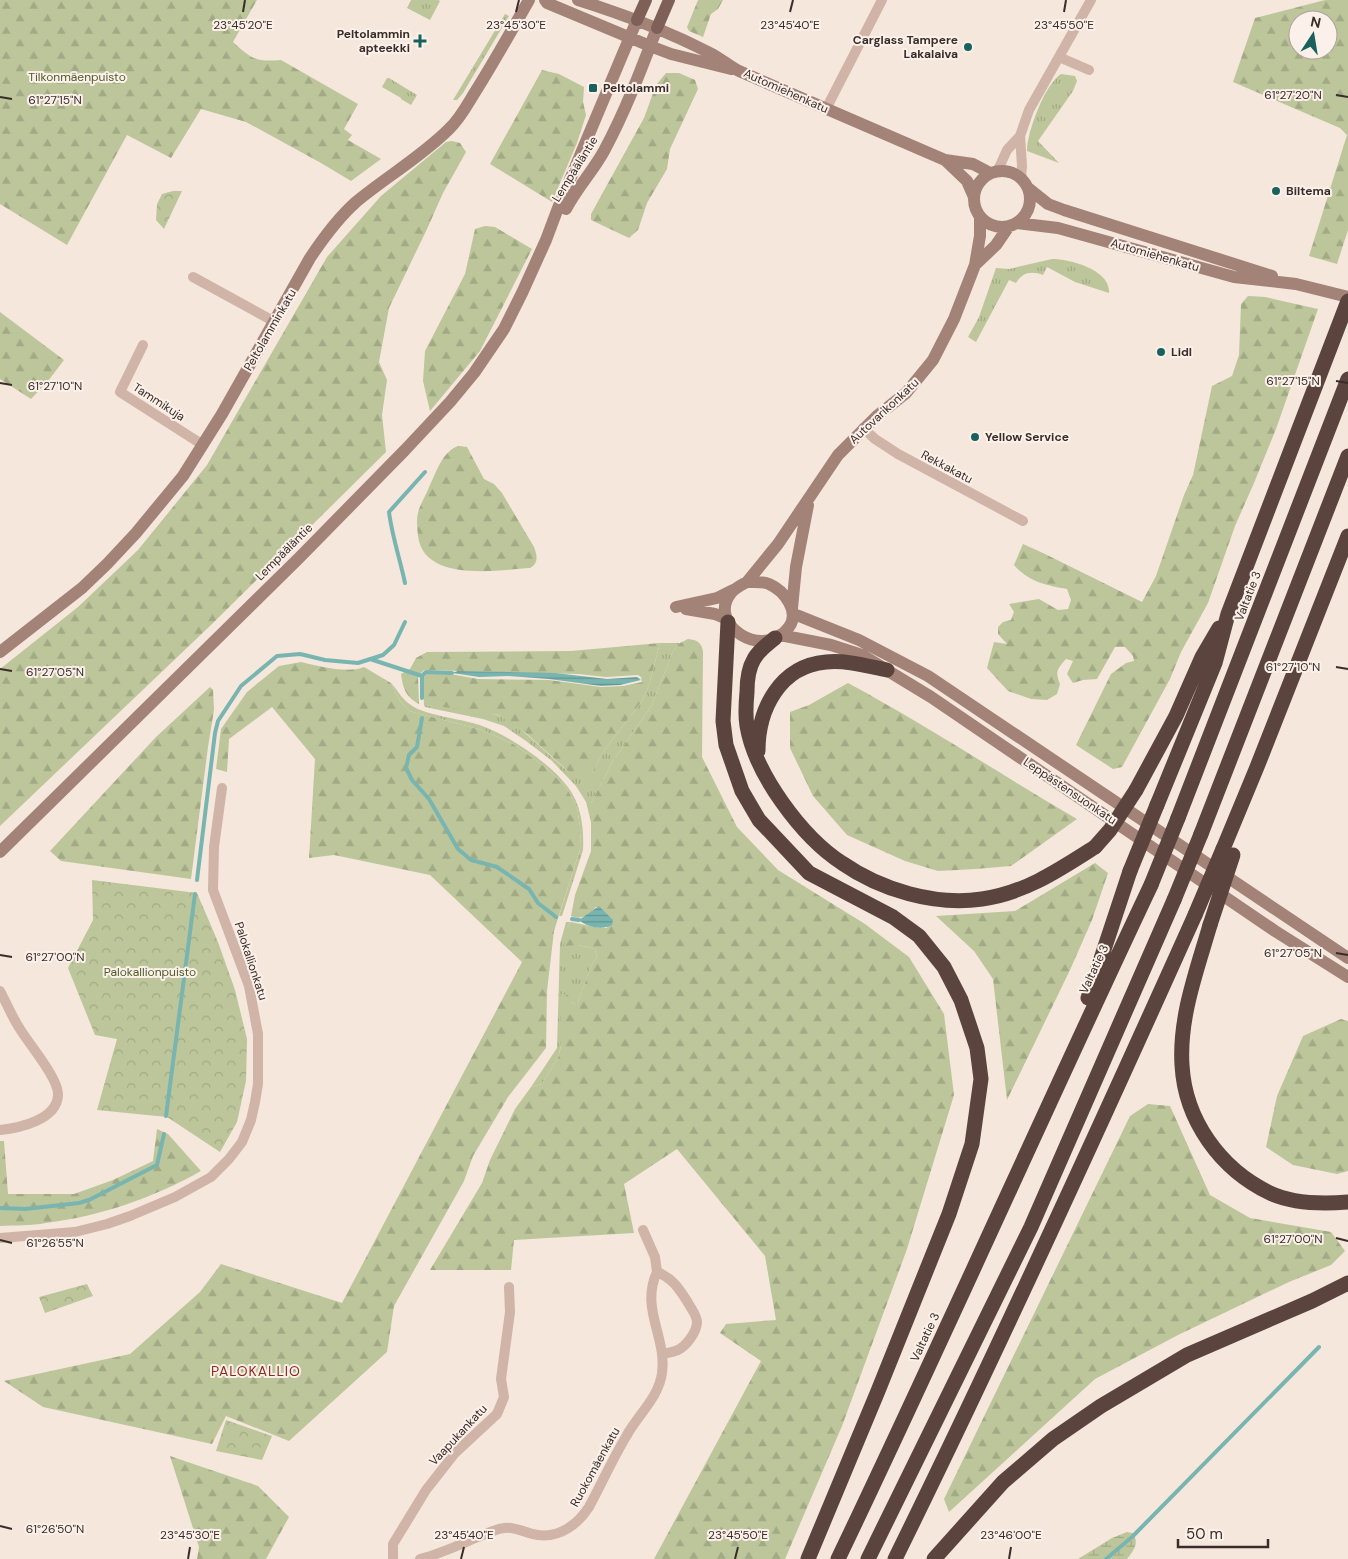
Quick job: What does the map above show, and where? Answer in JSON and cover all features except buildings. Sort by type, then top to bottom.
[{"type":"highway","points":[[1066,1066],[1130,871],[1215,663],[1228,614],[1348,301]]},
{"type":"highway","name":"Valtatie 3","points":[[838,1559],[891,1449],[1150,885],[1178,818],[1348,379]]},
{"type":"highway","points":[[868,1559],[1031,1226],[1174,900],[1348,456]]},
{"type":"highway","points":[[1348,536],[1257,767],[1228,852],[1193,982],[1186,1015],[1182,1065],[1184,1081],[1194,1117],[1218,1153],[1251,1182],[1270,1194],[1290,1199],[1310,1202],[1348,1202]]},
{"type":"highway","points":[[778,637],[763,648],[754,660],[748,678],[746,704],[747,726],[751,743],[758,760],[783,805],[807,833],[840,862],[867,879],[924,897],[952,900],[981,899],[1027,887],[1044,878],[1094,847],[1110,830],[1136,790],[1176,716],[1202,657],[1228,614]]},
{"type":"highway","points":[[727,620],[723,721],[726,745],[742,792],[759,820],[809,873],[893,917],[919,936],[944,966],[961,1000],[977,1048],[981,1080],[972,1144],[949,1214],[808,1559]]},
{"type":"highway","points":[[758,760],[761,722],[767,704],[777,687],[790,676],[807,666],[825,662],[849,662],[887,670]]},
{"type":"highway","points":[[895,1559],[962,1424],[1059,1217],[1195,915],[1228,852]]},
{"type":"highway","points":[[934,1559],[1003,1482],[1053,1439],[1101,1406],[1187,1355],[1312,1301],[1348,1283]]},
{"type":"main road","name":"Peltolamminkatu","points":[[1,648],[82,588],[107,564],[163,502],[203,445],[310,258],[332,226],[357,202],[436,141],[459,118],[529,0]]},
{"type":"main road","name":"Automiehenkatu","points":[[546,0],[548,3],[650,46],[736,70]]},
{"type":"main road","name":"Automiehenkatu","points":[[578,0],[657,28],[712,54],[736,70],[945,160],[973,164],[994,172]]},
{"type":"main road","name":"Lempääläntie","points":[[0,852],[405,450],[474,373],[504,329],[546,240],[646,0]]},
{"type":"main road","name":"Lempääläntie","points":[[546,240],[558,224],[573,195],[603,153],[622,113],[669,0]]},
{"type":"main road","name":"Automiehenkatu","points":[[945,160],[967,181],[974,197]]},
{"type":"main road","points":[[1004,171],[1014,173],[1025,183],[1030,196],[1027,212],[1012,224],[1001,227],[993,225],[980,216],[974,197],[980,181],[994,172],[1004,171]]},
{"type":"main road","name":"Automiehenkatu","points":[[1025,183],[1048,204],[1064,210],[1296,284],[1348,297]]},
{"type":"main road","name":"Autovarikonkatu","points":[[747,582],[778,544],[838,454],[863,428],[906,393],[933,360],[954,319],[975,265],[980,236],[980,216]]},
{"type":"main road","name":"Automiehenkatu","points":[[1012,224],[1058,228],[1234,277],[1296,284]]},
{"type":"main road","name":"Autovarikonkatu","points":[[975,265],[996,245],[1012,224]]},
{"type":"main road","name":"Autovarikonkatu","points":[[793,611],[799,547],[810,498]]},
{"type":"main road","points":[[747,582],[770,584],[779,591],[793,611],[791,624],[778,637],[763,641],[752,641],[743,637],[727,620],[701,611],[676,607],[717,598],[747,582]]},
{"type":"main road","points":[[727,620],[726,606],[730,594],[735,589]]},
{"type":"main road","name":"Leppästensuonkatu","points":[[793,611],[859,640],[928,676],[1348,958]]},
{"type":"main road","name":"Leppästensuonkatu","points":[[778,637],[831,645],[862,655],[932,696],[1275,931],[1348,977]]},
{"type":"street","points":[[826,109],[882,0]]},
{"type":"street","points":[[994,172],[1007,150],[1020,136],[1036,97],[1091,0]]},
{"type":"street","points":[[1059,57],[1089,70]]},
{"type":"street","points":[[1020,136],[1025,183]]},
{"type":"street","points":[[193,277],[275,322]]},
{"type":"street","name":"Tammikuja","points":[[142,345],[120,392],[203,445]]},
{"type":"street","name":"Rekkakatu","points":[[863,428],[892,451],[1023,522]]},
{"type":"street","name":"Palokallionkatu","points":[[0,1238],[75,1232],[130,1216],[176,1197],[211,1177],[229,1159],[242,1142],[251,1120],[258,1084],[258,1034],[249,986],[213,890],[214,847],[222,788]]},
{"type":"street","points":[[0,992],[19,1028],[52,1078],[58,1095],[55,1104],[44,1116],[32,1123],[0,1130]]},
{"type":"street","name":"Ruokomäenkatu","points":[[420,1559],[434,1556],[504,1528],[513,1528],[538,1536],[565,1530],[582,1517],[590,1506],[627,1435],[658,1390],[662,1373],[663,1354],[650,1302],[652,1284],[657,1272],[655,1257],[643,1230]]},
{"type":"street","points":[[657,1272],[669,1277],[678,1287],[697,1321],[695,1331],[679,1350],[663,1354]]},
{"type":"street","name":"Vaapukankatu","points":[[393,1559],[393,1544],[426,1490],[455,1453],[497,1414],[504,1396],[501,1379],[510,1312],[509,1288]]},
{"type":"green space","name":"Tilkonmäenpuisto","points":[[0,0],[257,0],[233,42],[250,56],[259,60],[281,60],[358,104],[344,129],[352,135],[348,140],[381,159],[351,181],[246,122],[201,109],[171,158],[127,135],[67,245],[0,204]]},
{"type":"green space","points":[[411,0],[440,1],[430,20],[407,8]]},
{"type":"green space","points":[[698,0],[723,0],[718,9],[711,14],[703,37],[689,31],[687,27]]},
{"type":"green space","points":[[1325,0],[1348,0],[1348,230],[1337,264],[1309,256],[1347,135],[1340,128],[1233,82],[1255,18]]},
{"type":"green space","points":[[505,14],[509,16],[463,93],[457,100],[453,100]]},
{"type":"green space","points":[[542,70],[559,74],[584,87],[583,102],[586,115],[577,143],[552,202],[490,164]]},
{"type":"green space","points":[[666,73],[679,73],[695,80],[698,89],[670,149],[667,169],[647,203],[638,230],[629,238],[591,220],[591,214],[644,118],[656,85]]},
{"type":"green space","points":[[1061,74],[1075,76],[1077,81],[1073,91],[1038,141],[1059,163],[1027,151],[1030,132],[1038,109],[1049,88]]},
{"type":"green space","points":[[387,78],[417,95],[411,105],[382,87]]},
{"type":"green space","points":[[446,142],[460,143],[466,152],[443,193],[389,308],[379,362],[387,380],[382,415],[386,452],[212,624],[0,826],[0,669],[78,607],[138,550],[207,465],[327,257],[381,196]]},
{"type":"green space","points":[[182,191],[164,229],[156,220],[157,204],[162,194]]},
{"type":"green space","points":[[485,226],[495,227],[532,249],[480,351],[430,411],[423,381],[425,351],[465,274],[475,229]]},
{"type":"green space","points":[[1052,259],[1069,261],[1097,272],[1108,285],[1109,293],[1075,282],[1047,267],[1043,275],[1028,273],[1016,283],[1009,280],[976,342],[968,337],[979,317],[996,268],[1009,269]]},
{"type":"green space","points":[[1248,296],[1265,297],[1318,309],[1276,429],[1235,526],[1208,603],[1181,652],[1170,679],[1122,767],[1113,769],[1076,745],[1111,674],[1126,663],[1134,661],[1133,656],[1125,647],[1115,647],[1097,679],[1073,683],[1067,674],[1073,661],[1066,659],[1058,671],[1060,684],[1057,694],[1047,700],[1031,699],[1008,691],[987,668],[994,642],[1007,644],[998,634],[998,627],[1003,622],[1011,620],[1014,612],[1009,604],[1039,599],[1058,610],[1068,609],[1071,600],[1067,589],[1032,579],[1014,565],[1023,544],[1142,602],[1156,576],[1184,495],[1193,475],[1212,386],[1232,376],[1239,355],[1241,304]]},
{"type":"green space","points":[[0,312],[64,360],[31,399],[0,379]]},
{"type":"green space","points":[[458,446],[467,447],[484,479],[494,484],[502,493],[534,547],[536,561],[530,568],[482,571],[464,570],[448,567],[434,561],[423,551],[418,536],[417,519],[419,509],[444,457]]},
{"type":"green space","points":[[688,639],[698,642],[703,651],[702,757],[737,827],[778,870],[865,924],[909,957],[944,1014],[954,1095],[907,1249],[842,1426],[785,1559],[654,1559],[761,1361],[720,1333],[726,1324],[776,1320],[765,1256],[677,1149],[624,1184],[634,1233],[514,1240],[511,1270],[430,1270],[482,1183],[490,1160],[515,1109],[531,1087],[542,1084],[558,1058],[561,1046],[561,994],[568,995],[571,1002],[577,1005],[591,966],[597,957],[595,949],[578,945],[564,946],[567,927],[571,922],[607,928],[608,916],[602,909],[596,907],[585,916],[578,918],[571,916],[575,895],[591,851],[591,803],[613,761],[652,705],[673,651],[680,643]]},
{"type":"green space","points":[[660,643],[680,643],[673,651],[652,705],[613,761],[591,803],[591,822],[586,802],[576,786],[551,760],[526,741],[504,726],[483,719],[425,707],[424,705],[470,709],[497,715],[524,732],[569,772],[592,773],[605,749],[642,701],[649,685]]},
{"type":"green space","points":[[660,643],[649,685],[642,701],[605,749],[592,773],[585,777],[569,772],[527,734],[498,715],[480,711],[424,705],[423,678],[428,673],[450,674],[478,679],[549,680],[601,687],[623,686],[642,682],[641,677],[638,675],[606,677],[578,674],[424,670],[418,676],[419,704],[406,692],[401,674],[410,669],[416,658],[427,652],[571,651]]},
{"type":"green space","points":[[301,662],[341,670],[364,667],[391,683],[400,701],[409,711],[482,730],[515,745],[545,767],[566,787],[577,807],[581,846],[554,931],[547,991],[546,1048],[508,1097],[473,1156],[464,1181],[394,1306],[387,1352],[289,1441],[226,1416],[212,1444],[43,1407],[4,1381],[130,1354],[200,1292],[221,1264],[342,1303],[522,962],[430,875],[334,855],[309,858],[315,759],[272,707],[229,739],[227,772],[216,769],[221,729],[247,692],[279,666]]},
{"type":"green space","points":[[391,683],[407,702],[420,710],[488,728],[516,743],[544,763],[566,785],[573,795],[578,808],[582,822],[583,850],[562,916],[559,916],[581,846],[577,807],[566,787],[545,767],[515,745],[482,730],[409,711],[400,701]]},
{"type":"green space","points":[[848,683],[1077,819],[1011,866],[976,869],[938,871],[905,861],[847,835],[813,796],[790,748],[790,712],[809,705]]},
{"type":"green space","points":[[210,687],[213,690],[214,710],[191,879],[61,861],[50,851],[156,737]]},
{"type":"green space","points":[[1095,863],[1108,873],[1092,920],[1007,1100],[993,979],[974,951],[936,916],[1015,911]]},
{"type":"green space","name":"Palokallionpuisto","points":[[92,880],[197,893],[218,942],[235,990],[247,1039],[246,1081],[237,1122],[220,1152],[167,1117],[97,1110],[117,1039],[95,1035],[68,968],[93,920]]},
{"type":"green space","points":[[566,922],[571,922],[567,927],[578,945],[595,949],[597,957],[591,966],[577,1005],[571,1002],[558,1058],[542,1084],[531,1087],[557,1048],[560,944]]},
{"type":"green space","points":[[1341,1019],[1348,1021],[1348,1171],[1337,1174],[1293,1165],[1266,1147],[1277,1096],[1303,1036]]},
{"type":"green space","points":[[1148,1104],[1170,1106],[1210,1195],[1250,1218],[1331,1232],[1345,1251],[1331,1265],[1289,1282],[1178,1335],[1095,1379],[949,1512],[944,1499],[1130,1116]]},
{"type":"green space","points":[[157,1129],[168,1134],[201,1171],[164,1190],[107,1211],[40,1224],[0,1226],[0,1141],[4,1141],[8,1194],[74,1194],[113,1180],[153,1161]]},
{"type":"green space","points":[[87,1284],[93,1296],[45,1313],[39,1297]]},
{"type":"green space","points":[[226,1420],[272,1436],[262,1460],[216,1451]]},
{"type":"green space","points":[[170,1456],[258,1486],[289,1517],[266,1559],[197,1559],[199,1547]]},
{"type":"green space","points":[[1127,1532],[1132,1533],[1136,1543],[1127,1559],[1078,1559],[1112,1538]]},
{"type":"water","points":[[458,671],[555,673],[607,679],[637,677],[641,680],[620,685],[601,686],[549,679],[508,676],[479,677],[452,673]]},
{"type":"water","points":[[599,906],[613,920],[612,925],[595,927],[579,920]]},
{"type":"waterway","points":[[405,583],[389,512],[425,472]]},
{"type":"waterway","points":[[197,880],[215,733],[218,721],[241,686],[277,656],[300,654],[325,660],[358,663],[383,655],[394,645],[405,622]]},
{"type":"waterway","points":[[370,659],[422,676],[422,698]]},
{"type":"waterway","points":[[422,676],[426,672],[452,673]]},
{"type":"waterway","points":[[422,718],[417,747],[409,755],[406,768],[412,780],[429,799],[458,849],[471,860],[497,867],[529,889],[538,903],[556,917]]},
{"type":"waterway","points":[[166,1116],[195,894]]},
{"type":"waterway","points":[[572,919],[579,920]]},
{"type":"waterway","points":[[0,1208],[25,1209],[79,1203],[89,1200],[157,1165],[164,1134]]},
{"type":"waterway","points":[[1106,1559],[1132,1537],[1319,1347]]},
{"type":"place","name":"Peltolammin apteekki","points":[[420,41]]},
{"type":"place","name":"Carglass Tampere Lakalaiva","points":[[968,47]]},
{"type":"place","name":"Peltolammi","points":[[593,88]]},
{"type":"place","name":"Biltema","points":[[1276,191]]},
{"type":"place","name":"Lidl","points":[[1161,352]]},
{"type":"place","name":"Yellow Service","points":[[975,437]]},
{"type":"district","name":"PALOKALLIO","points":[[256,1371]]}]
